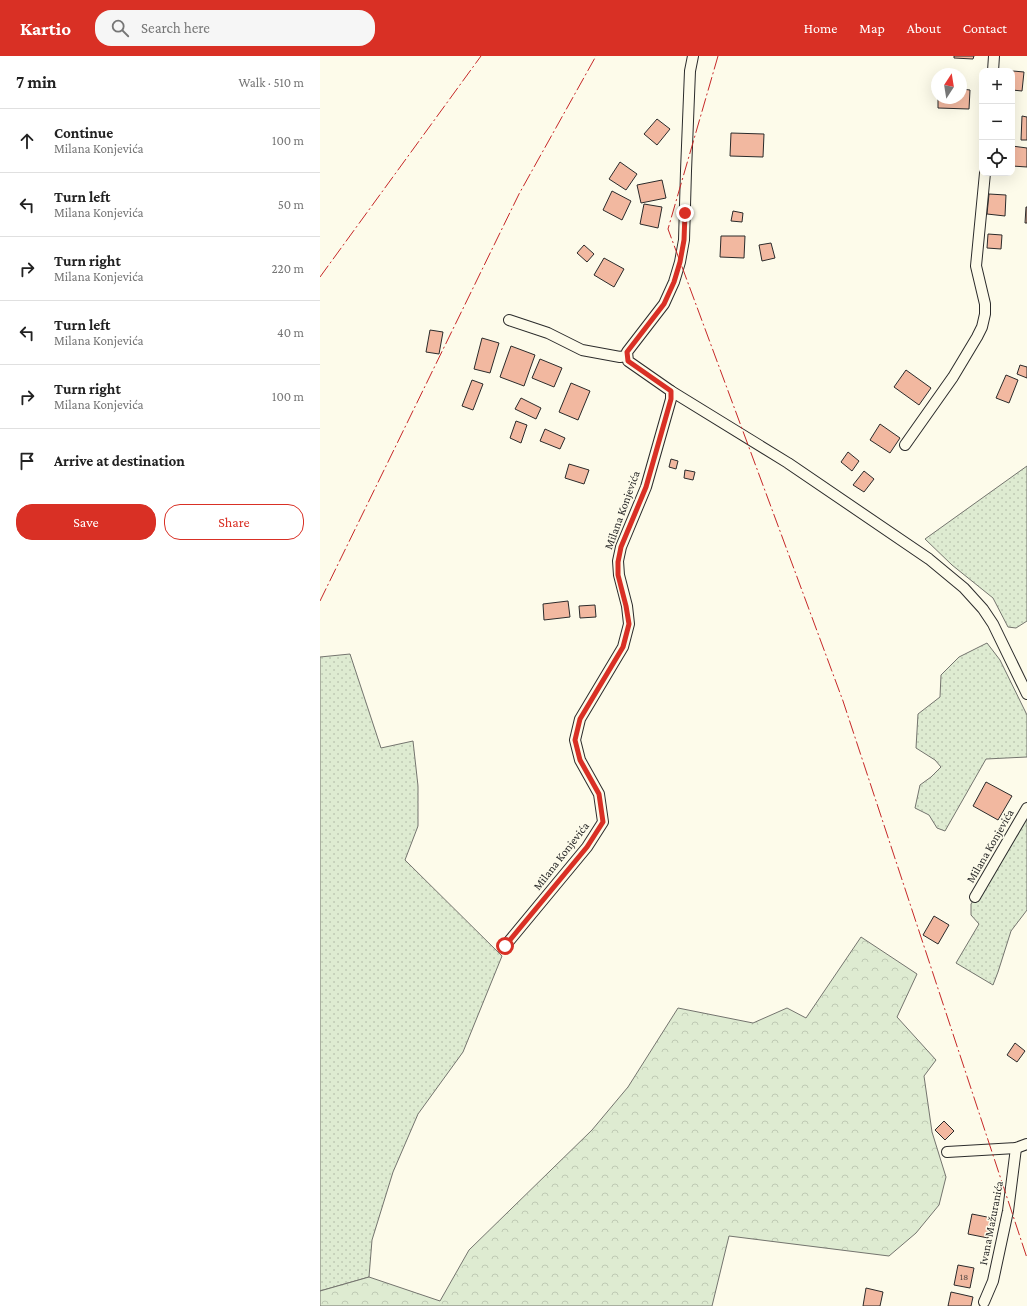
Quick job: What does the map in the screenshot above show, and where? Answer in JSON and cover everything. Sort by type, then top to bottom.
[{"type":"street","points":[[693,56],[690,71],[684,240],[680,262],[674,282],[664,304],[627,352],[626,356],[628,361],[671,391],[788,463],[929,560],[964,588],[983,609],[993,624],[1027,694]]},
{"type":"street","points":[[993,68],[994,56]]},
{"type":"street","points":[[905,445],[953,377],[982,327],[985,314],[985,304],[976,266],[985,176]]},
{"type":"street","points":[[509,320],[548,333],[582,350],[620,357],[626,356]]},
{"type":"street","name":"Milana Konjevića","points":[[505,946],[587,847],[603,822],[599,794],[580,760],[575,740],[580,719],[623,647],[629,624],[618,575],[618,562],[621,547],[646,487],[671,399],[671,391]]},
{"type":"street","name":"Milana Konjevića","points":[[975,897],[1027,808]]},
{"type":"street","points":[[947,1152],[1016,1148],[1027,1144]]},
{"type":"street","name":"Ivana Mažuranića","points":[[984,1302],[993,1281],[1008,1211],[1016,1148]]},
{"type":"green space","points":[[1027,466],[1027,621],[1016,628],[1008,627],[993,598],[952,565],[925,539]]},
{"type":"green space","points":[[987,643],[1000,660],[1027,715],[1027,757],[986,759],[945,831],[937,828],[929,815],[915,808],[920,785],[941,767],[935,760],[916,748],[918,714],[940,697],[941,675],[959,657]]},
{"type":"green space","points":[[350,654],[381,748],[413,741],[418,786],[418,826],[405,860],[502,956],[463,1052],[418,1114],[393,1172],[372,1240],[369,1277],[320,1291],[320,657]]},
{"type":"green space","points":[[1027,815],[1027,910],[1011,931],[993,985],[956,963],[979,924],[971,915],[971,904]]},
{"type":"green space","points":[[861,937],[917,974],[897,1017],[936,1060],[924,1076],[932,1132],[946,1177],[939,1205],[916,1233],[889,1256],[729,1236],[712,1306],[320,1306],[320,1291],[369,1277],[440,1301],[469,1250],[592,1130],[628,1087],[678,1008],[753,1023],[787,1008],[806,1018]]},
{"type":"building","points":[[954,56],[974,56],[973,59],[954,58]]},
{"type":"building","points":[[1015,71],[1024,72],[1022,91],[1015,90]]},
{"type":"building","points":[[967,90],[970,90],[969,109],[938,108],[938,104],[967,104]]},
{"type":"building","points":[[1022,116],[1027,117],[1027,140],[1021,140]]},
{"type":"building","points":[[657,119],[670,129],[657,145],[644,134]]},
{"type":"building","points":[[731,133],[764,134],[763,157],[730,156]]},
{"type":"building","points":[[1015,146],[1027,148],[1027,167],[1015,166]]},
{"type":"building","points":[[620,162],[637,174],[626,190],[609,179]]},
{"type":"building","points":[[662,180],[666,198],[641,203],[637,185]]},
{"type":"building","points":[[612,191],[631,201],[622,220],[603,210]]},
{"type":"building","points":[[989,194],[1006,195],[1005,216],[987,214]]},
{"type":"building","points":[[644,204],[662,207],[658,228],[640,224]]},
{"type":"building","points":[[1026,207],[1027,223],[1025,223]]},
{"type":"building","points":[[733,211],[743,213],[742,222],[731,221]]},
{"type":"building","points":[[988,234],[1002,235],[1001,249],[987,248]]},
{"type":"building","points":[[721,236],[745,236],[744,258],[720,257]]},
{"type":"building","points":[[771,243],[775,258],[762,261],[759,245]]},
{"type":"building","points":[[584,245],[594,254],[587,262],[577,253]]},
{"type":"building","points":[[604,258],[624,269],[614,287],[594,275]]},
{"type":"building","points":[[430,330],[443,332],[439,354],[426,352]]},
{"type":"building","points":[[482,338],[499,343],[490,373],[474,369]]},
{"type":"building","points":[[511,346],[535,355],[524,386],[500,377]]},
{"type":"building","points":[[540,359],[562,368],[554,387],[532,378]]},
{"type":"building","points":[[1020,365],[1027,367],[1027,378],[1017,374]]},
{"type":"building","points":[[906,370],[931,388],[919,405],[894,387]]},
{"type":"building","points":[[1006,375],[1018,380],[1009,403],[996,398]]},
{"type":"building","points":[[472,380],[483,384],[473,410],[462,406]]},
{"type":"building","points":[[571,383],[590,391],[578,420],[559,412]]},
{"type":"building","points":[[521,398],[541,408],[536,419],[515,409]]},
{"type":"building","points":[[516,421],[527,425],[521,443],[510,438]]},
{"type":"building","points":[[880,424],[900,438],[890,453],[870,440]]},
{"type":"building","points":[[545,429],[565,438],[560,449],[540,441]]},
{"type":"building","points":[[848,452],[859,461],[852,471],[841,462]]},
{"type":"building","points":[[671,459],[678,461],[676,469],[669,467]]},
{"type":"building","points":[[569,464],[589,470],[584,484],[565,478]]},
{"type":"building","points":[[685,470],[695,472],[693,480],[684,478]]},
{"type":"building","points":[[864,471],[874,479],[864,492],[853,485]]},
{"type":"building","points":[[568,601],[570,617],[544,620],[543,604]]},
{"type":"building","points":[[595,605],[596,617],[580,618],[579,606]]},
{"type":"building","points":[[986,782],[1012,796],[998,820],[973,806]]},
{"type":"building","points":[[934,916],[949,925],[938,944],[923,935]]},
{"type":"building","points":[[1015,1043],[1025,1051],[1017,1062],[1007,1055]]},
{"type":"building","points":[[944,1121],[954,1131],[945,1140],[935,1130]]},
{"type":"building","points":[[972,1214],[992,1218],[988,1238],[968,1234]]},
{"type":"building","points":[[958,1265],[974,1268],[970,1288],[954,1285]]},
{"type":"building","points":[[866,1288],[883,1292],[880,1306],[863,1306]]},
{"type":"building","points":[[951,1292],[973,1297],[971,1306],[948,1306]]},
{"type":"power","points":[[320,277],[481,56]]},
{"type":"power","points":[[320,601],[519,194],[596,56]]},
{"type":"power","points":[[718,56],[668,229],[843,701],[1027,1258]]},
{"type":"route","points":[[505,946],[587,847],[603,822],[599,794],[580,760],[575,740],[580,719],[623,647],[629,624],[618,575],[618,562],[621,547],[646,487],[671,399],[671,391],[628,361],[626,356],[627,352],[664,304],[674,282],[680,262],[684,240],[685,213]]}]
